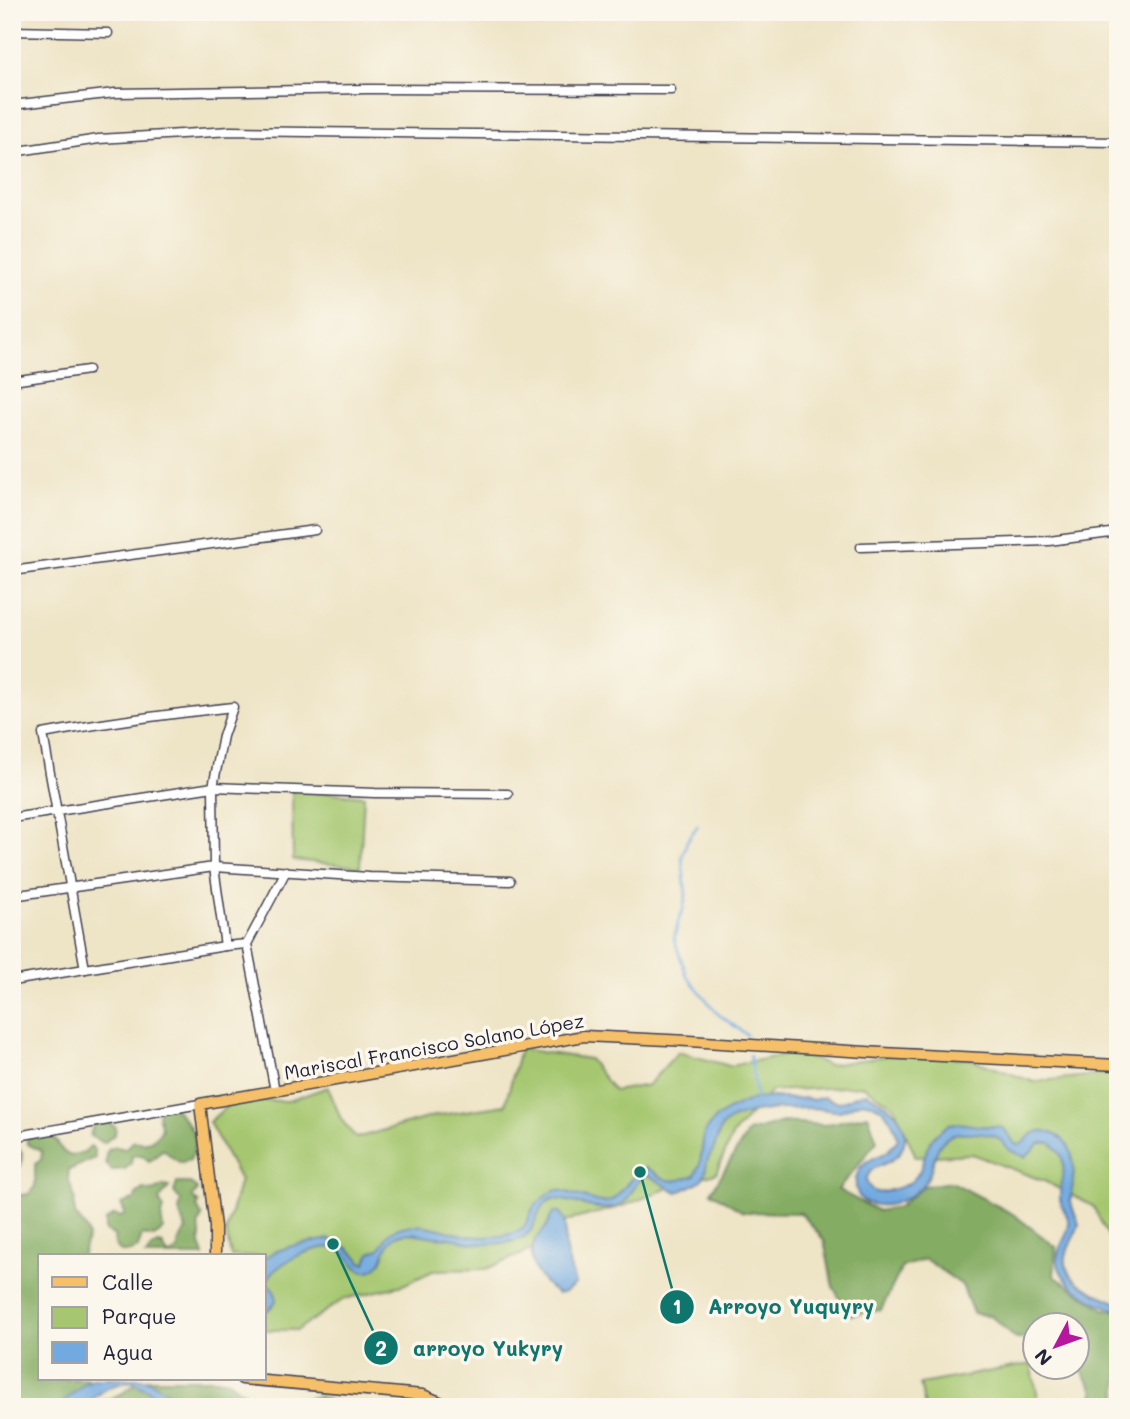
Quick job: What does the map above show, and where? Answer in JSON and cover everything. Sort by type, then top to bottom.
[{"type":"main road","name":"Mariscal Francisco Solano López","points":[[200,1104],[569,1038],[600,1036],[1118,1065]]},
{"type":"main road","points":[[200,1104],[215,1227],[215,1254]]},
{"type":"main road","points":[[253,1380],[423,1395],[452,1407]]},
{"type":"street","points":[[12,31],[108,33]]},
{"type":"street","points":[[12,105],[115,93],[368,89],[671,90]]},
{"type":"street","points":[[12,152],[99,138],[231,131],[1118,142]]},
{"type":"street","points":[[12,381],[88,370]]},
{"type":"street","points":[[12,571],[315,530]]},
{"type":"street","points":[[861,547],[1049,541],[1118,532]]},
{"type":"street","points":[[85,969],[43,734],[138,718],[233,707],[223,736],[213,787],[214,867],[225,946]]},
{"type":"street","points":[[12,818],[213,787],[375,793],[508,794]]},
{"type":"street","points":[[12,895],[214,867],[369,877],[510,881]]},
{"type":"street","points":[[275,1091],[247,944],[286,871]]},
{"type":"street","points":[[12,981],[247,944]]},
{"type":"street","name":"Mariscal Francisco Solano López","points":[[12,1137],[200,1104]]},
{"type":"green space","points":[[292,789],[364,796],[360,867],[293,860]]},
{"type":"green space","points":[[520,1049],[589,1059],[614,1091],[648,1085],[678,1052],[730,1066],[794,1053],[829,1065],[912,1052],[970,1059],[1034,1082],[1105,1074],[1118,1077],[1118,1256],[1093,1206],[1044,1181],[972,1154],[916,1157],[894,1106],[863,1086],[771,1091],[733,1134],[716,1173],[673,1186],[624,1206],[567,1221],[536,1248],[486,1269],[435,1270],[403,1285],[344,1299],[297,1330],[266,1330],[266,1254],[231,1254],[226,1231],[240,1180],[209,1122],[234,1100],[288,1101],[328,1087],[341,1119],[356,1138],[434,1116],[505,1105]]},
{"type":"green space","points":[[171,1104],[194,1136],[194,1151],[190,1160],[181,1163],[163,1149],[149,1161],[142,1155],[132,1155],[131,1163],[125,1169],[112,1170],[106,1164],[109,1149],[125,1149],[134,1141],[147,1142],[153,1139],[162,1129],[158,1115],[161,1105]]},
{"type":"green space","points":[[868,1115],[877,1141],[838,1190],[878,1211],[899,1207],[924,1186],[952,1182],[1013,1214],[1056,1247],[1054,1276],[1104,1309],[1118,1311],[1118,1407],[1092,1407],[1094,1390],[1088,1380],[1092,1380],[1092,1310],[1021,1310],[1021,1339],[1016,1339],[991,1316],[973,1313],[962,1285],[925,1259],[902,1267],[881,1310],[850,1315],[833,1287],[824,1240],[801,1213],[743,1212],[711,1192],[748,1132],[783,1122],[824,1125]]},
{"type":"green space","points":[[103,1119],[116,1127],[115,1134],[104,1143],[90,1136],[93,1125]]},
{"type":"green space","points":[[38,1134],[47,1135],[71,1156],[84,1152],[91,1146],[95,1158],[69,1170],[68,1179],[75,1198],[75,1214],[88,1236],[83,1254],[38,1254],[38,1380],[89,1380],[88,1386],[68,1404],[53,1407],[12,1407],[12,1196],[29,1194],[35,1186],[35,1164],[41,1160],[42,1152],[29,1145],[27,1138]]},
{"type":"green space","points":[[12,1140],[22,1153],[21,1166],[13,1168]]},
{"type":"green space","points":[[177,1183],[190,1183],[196,1187],[197,1191],[192,1197],[199,1204],[197,1207],[202,1216],[198,1226],[204,1254],[172,1254],[178,1249],[186,1229],[179,1211],[181,1201],[174,1192]]},
{"type":"green space","points":[[163,1186],[169,1187],[159,1200],[164,1209],[161,1215],[163,1229],[154,1237],[142,1235],[138,1248],[121,1252],[115,1244],[114,1235],[105,1231],[105,1221],[114,1215],[122,1217],[125,1213],[121,1204],[135,1199],[136,1194],[143,1189],[153,1191]]},
{"type":"green space","points":[[158,1244],[163,1245],[167,1254],[147,1254]]},
{"type":"green space","points":[[1021,1366],[1021,1380],[1034,1380],[1040,1407],[925,1407],[920,1384]]},
{"type":"green space","points":[[141,1380],[222,1380],[228,1381],[263,1407],[95,1407],[123,1393]]},
{"type":"green space","points":[[319,1396],[343,1407],[299,1407],[307,1398]]},
{"type":"water","points":[[866,1093],[885,1104],[901,1120],[904,1127],[903,1145],[898,1155],[868,1175],[866,1181],[872,1190],[877,1192],[900,1187],[912,1181],[920,1170],[929,1144],[949,1124],[1002,1128],[1015,1144],[1020,1145],[1039,1131],[1048,1131],[1063,1140],[1070,1149],[1073,1162],[1071,1202],[1079,1224],[1067,1252],[1066,1265],[1083,1286],[1118,1303],[1118,1310],[1088,1297],[1062,1274],[1058,1254],[1069,1223],[1060,1199],[1062,1158],[1051,1143],[1040,1143],[1025,1157],[990,1135],[952,1135],[942,1142],[926,1181],[917,1191],[892,1204],[874,1205],[863,1200],[858,1194],[857,1175],[864,1163],[887,1152],[898,1139],[892,1122],[885,1113],[866,1102],[839,1111],[780,1109],[736,1117],[722,1128],[708,1159],[704,1177],[694,1185],[678,1192],[647,1175],[638,1182],[622,1204],[606,1209],[552,1199],[545,1204],[529,1233],[514,1241],[468,1243],[406,1233],[390,1241],[379,1265],[368,1271],[355,1266],[339,1249],[331,1247],[310,1251],[287,1262],[270,1276],[267,1283],[276,1299],[266,1311],[266,1258],[274,1252],[329,1239],[341,1243],[361,1262],[366,1263],[369,1254],[379,1249],[389,1234],[400,1227],[420,1225],[475,1237],[518,1232],[526,1224],[536,1205],[557,1190],[602,1202],[613,1199],[645,1168],[669,1180],[695,1175],[700,1163],[704,1133],[714,1120],[742,1103],[773,1097],[813,1100],[824,1097],[842,1102]]},
{"type":"water","points":[[554,1212],[560,1212],[564,1221],[566,1250],[575,1284],[558,1294],[536,1271],[532,1257],[535,1241]]},
{"type":"water","points":[[91,1380],[148,1380],[193,1404],[227,1407],[179,1407],[131,1381],[112,1386],[82,1407],[58,1407]]},
{"type":"waterway","points":[[698,825],[687,841],[682,857],[686,896],[674,939],[687,976],[718,1014],[747,1035]]},
{"type":"waterway","points":[[750,1055],[757,1100]]},
{"type":"place","name":"Arroyo Yuquyry","points":[[640,1172]]},
{"type":"place","name":"arroyo Yukyry","points":[[333,1244]]}]
